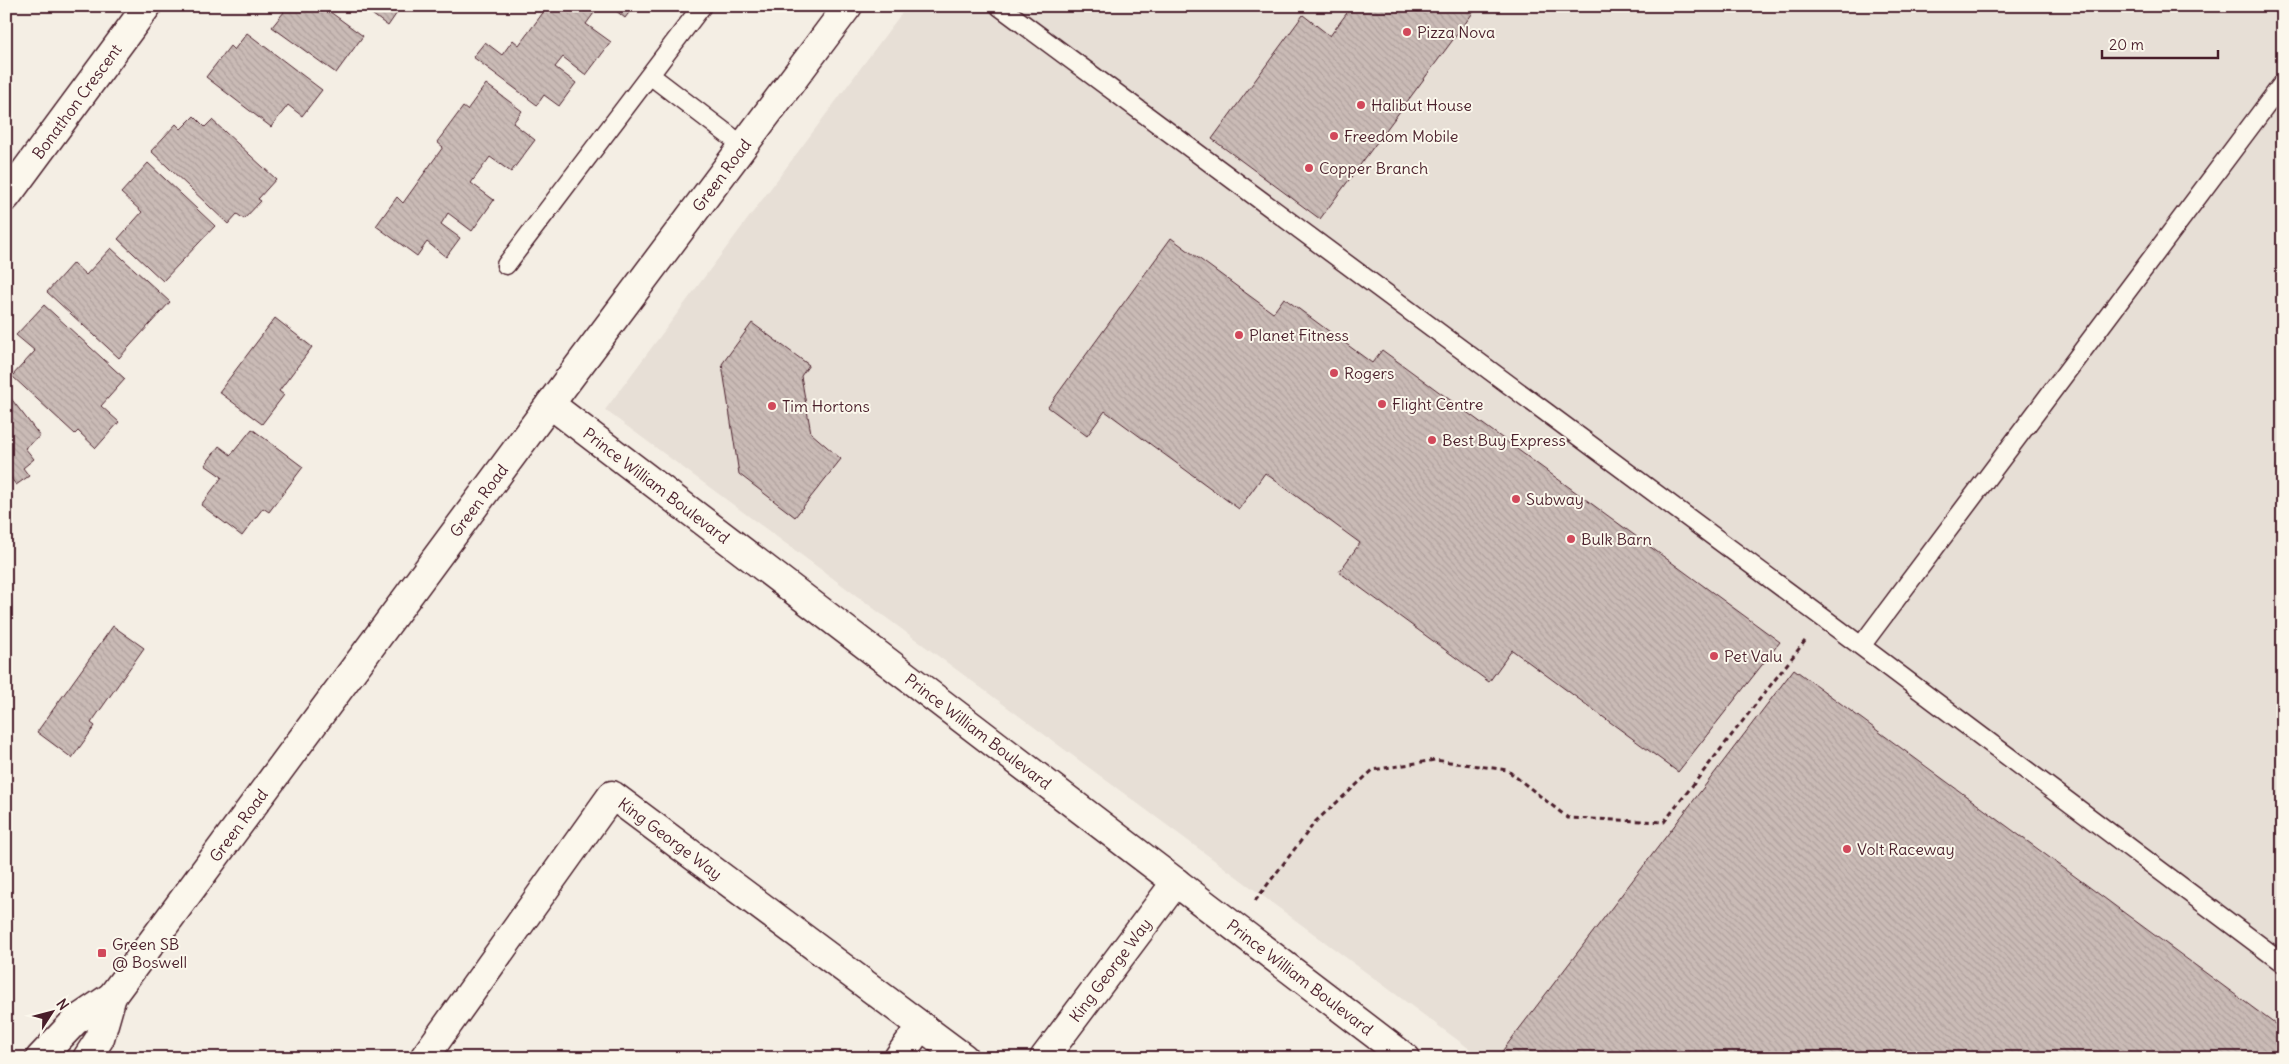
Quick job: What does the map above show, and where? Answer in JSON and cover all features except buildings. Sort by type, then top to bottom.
[{"type":"street","name":"Bonathon Crescent","points":[[6,197],[147,6]]},
{"type":"street","name":"Green Road","points":[[40,1058],[75,1021],[112,996],[550,404],[848,6]]},
{"type":"street","name":"Prince William Boulevard","points":[[550,404],[1406,1058]]},
{"type":"street","name":"King George Way","points":[[424,1058],[612,795],[920,1027],[964,1058]]},
{"type":"street","name":"King George Way","points":[[1044,1058],[1176,882]]},
{"type":"street","name":"Green Road","points":[[87,1058],[100,1038],[112,996]]},
{"type":"street","points":[[898,1058],[920,1027]]},
{"type":"lane","points":[[506,264],[702,6]]},
{"type":"lane","points":[[999,6],[1861,646],[2283,963]]},
{"type":"lane","points":[[650,75],[743,146]]},
{"type":"lane","points":[[1861,646],[2283,83]]},
{"type":"path","points":[[1236,928],[1316,821],[1373,770],[1435,760],[1507,770],[1568,818],[1664,822],[1823,618]]},
{"type":"shaded area","points":[[907,6],[2283,6],[2283,1058],[1482,1058],[605,410]]},
{"type":"place","name":"Pizza Nova","points":[[1407,32]]},
{"type":"place","name":"Halibut House","points":[[1361,105]]},
{"type":"place","name":"Freedom Mobile","points":[[1334,136]]},
{"type":"place","name":"Copper Branch","points":[[1309,168]]},
{"type":"place","name":"Planet Fitness","points":[[1239,335]]},
{"type":"place","name":"Rogers","points":[[1334,373]]},
{"type":"place","name":"Flight Centre","points":[[1382,404]]},
{"type":"place","name":"Tim Hortons","points":[[772,406]]},
{"type":"place","name":"Best Buy Express","points":[[1432,440]]},
{"type":"place","name":"Subway","points":[[1516,499]]},
{"type":"place","name":"Bulk Barn","points":[[1571,539]]},
{"type":"place","name":"Pet Valu","points":[[1714,656]]},
{"type":"place","name":"Volt Raceway","points":[[1847,849]]},
{"type":"place","name":"Green SB @ Boswell","points":[[102,953]]}]
